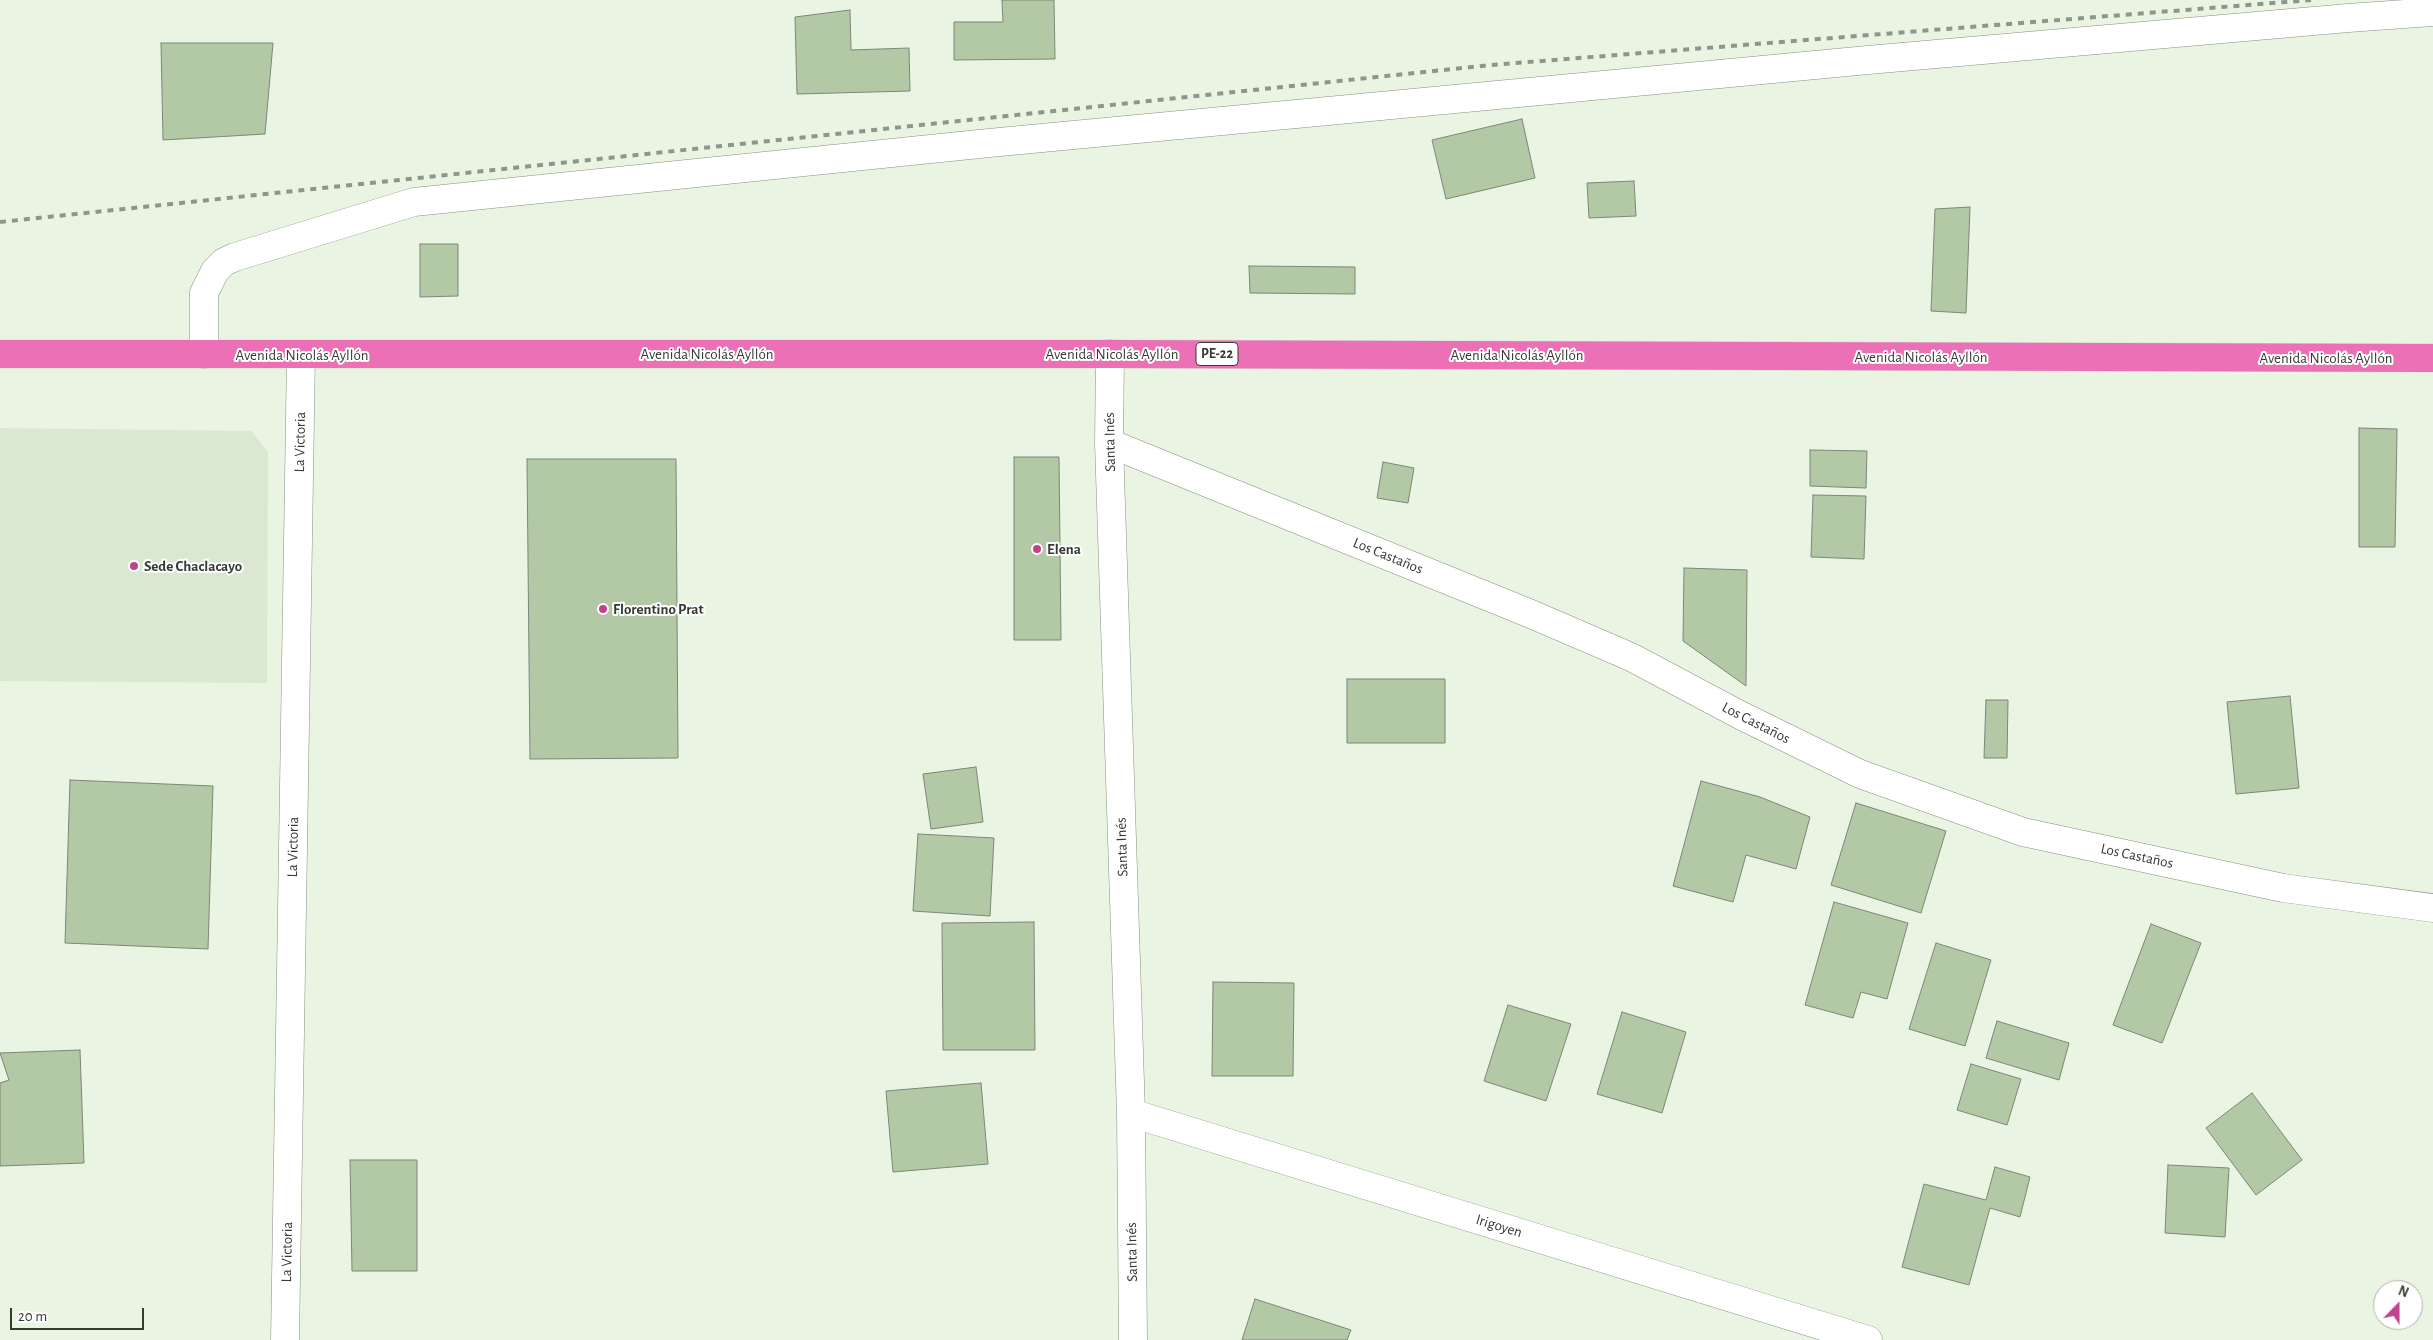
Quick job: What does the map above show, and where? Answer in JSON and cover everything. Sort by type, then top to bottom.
[{"type":"highway","name":"Avenida Nicolás Ayllón","points":[[0,354],[1110,354],[2433,358]]},
{"type":"street","points":[[204,354],[204,293],[215,271],[224,262],[235,256],[414,202],[989,143],[1848,62],[2433,12]]},
{"type":"street","name":"Santa Inés","points":[[1110,354],[1109,443],[1131,1113],[1133,1340]]},
{"type":"street","name":"La Victoria","points":[[285,1340],[301,355]]},
{"type":"street","name":"Los Castaños","points":[[1109,443],[1531,614],[1631,658],[1740,715],[1860,774],[2014,828],[2283,888],[2433,908]]},
{"type":"street","name":"Irigoyen","points":[[1131,1113],[1868,1340]]},
{"type":"shaded area","name":"Sede Chaclacayo","points":[[0,428],[251,431],[268,452],[267,683],[0,681]]},
{"type":"building","points":[[1002,0],[1054,0],[1055,59],[954,60],[954,22],[1003,22]]},
{"type":"building","points":[[850,10],[851,50],[909,48],[910,91],[797,94],[795,17]]},
{"type":"building","points":[[161,43],[273,43],[265,134],[163,140]]},
{"type":"building","points":[[1522,119],[1535,178],[1446,199],[1432,140]]},
{"type":"building","points":[[1634,181],[1636,216],[1589,218],[1587,183]]},
{"type":"building","points":[[1970,207],[1966,313],[1931,311],[1935,209]]},
{"type":"building","points":[[420,244],[458,244],[458,296],[420,297]]},
{"type":"building","points":[[1249,266],[1355,267],[1355,294],[1250,293]]},
{"type":"building","points":[[2359,428],[2397,429],[2395,547],[2359,547]]},
{"type":"building","points":[[1810,450],[1867,451],[1866,488],[1810,486]]},
{"type":"building","name":"Elena","points":[[1014,457],[1059,457],[1061,640],[1014,640]]},
{"type":"building","name":"Florentino Prat","points":[[527,459],[676,459],[678,758],[530,759]]},
{"type":"building","points":[[1383,462],[1414,468],[1408,503],[1377,498]]},
{"type":"building","points":[[1813,495],[1866,496],[1864,559],[1811,557]]},
{"type":"building","points":[[1684,568],[1747,570],[1746,686],[1683,641]]},
{"type":"building","points":[[1347,679],[1445,679],[1445,743],[1347,743]]},
{"type":"building","points":[[2290,696],[2299,788],[2236,794],[2227,702]]},
{"type":"building","points":[[1986,700],[2008,700],[2007,758],[1984,758]]},
{"type":"building","points":[[976,767],[983,822],[931,829],[923,774]]},
{"type":"building","points":[[70,780],[213,786],[208,949],[65,943]]},
{"type":"building","points":[[1701,781],[1760,797],[1810,817],[1796,869],[1746,855],[1733,902],[1673,886]]},
{"type":"building","points":[[1856,803],[1946,831],[1921,913],[1831,885]]},
{"type":"building","points":[[918,834],[994,838],[990,916],[913,911]]},
{"type":"building","points":[[1834,902],[1908,923],[1887,999],[1861,992],[1853,1018],[1805,1005]]},
{"type":"building","points":[[1034,922],[1035,1050],[943,1050],[942,923]]},
{"type":"building","points":[[2151,924],[2201,943],[2162,1043],[2113,1025]]},
{"type":"building","points":[[1936,943],[1991,960],[1965,1046],[1909,1029]]},
{"type":"building","points":[[1213,982],[1294,983],[1293,1076],[1212,1076]]},
{"type":"building","points":[[1508,1005],[1571,1024],[1546,1101],[1484,1081]]},
{"type":"building","points":[[1622,1012],[1686,1032],[1662,1113],[1597,1094]]},
{"type":"building","points":[[1997,1021],[2069,1043],[2059,1080],[1986,1058]]},
{"type":"building","points":[[80,1050],[84,1163],[0,1166],[0,1083],[9,1080],[0,1053]]},
{"type":"building","points":[[1971,1064],[2021,1079],[2007,1125],[1957,1110]]},
{"type":"building","points":[[981,1083],[988,1164],[893,1172],[886,1091]]},
{"type":"building","points":[[2252,1093],[2302,1160],[2256,1195],[2206,1128]]},
{"type":"building","points":[[350,1160],[417,1160],[417,1271],[352,1271]]},
{"type":"building","points":[[2168,1165],[2229,1168],[2225,1237],[2165,1233]]},
{"type":"building","points":[[1995,1167],[2030,1177],[2020,1217],[1990,1208],[1969,1285],[1902,1267],[1924,1184],[1986,1200]]},
{"type":"building","points":[[1255,1299],[1351,1330],[1347,1340],[1242,1340]]},
{"type":"railway","points":[[0,222],[1491,65],[2311,0]]},
{"type":"place","name":"Elena","points":[[1037,549]]},
{"type":"place","name":"Sede Chaclacayo","points":[[134,566]]},
{"type":"place","name":"Florentino Prat","points":[[603,609]]}]
